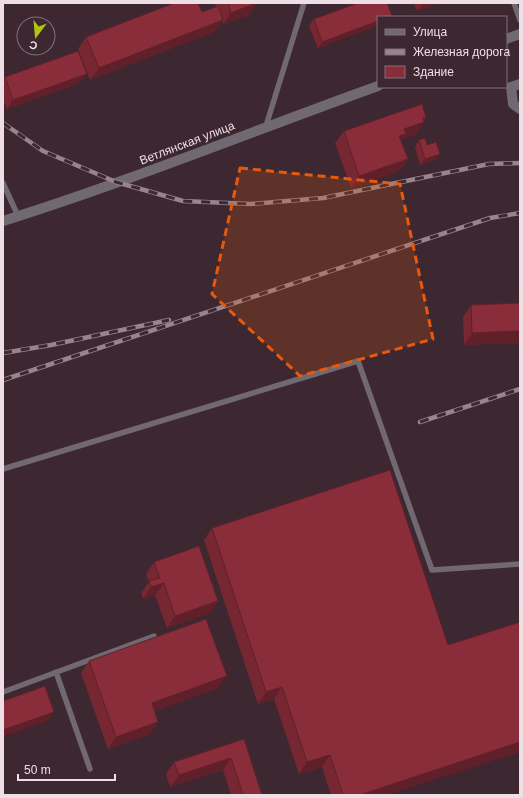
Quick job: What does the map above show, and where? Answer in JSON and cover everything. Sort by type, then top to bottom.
[{"type":"street","points":[[507,39],[520,34]]},
{"type":"street","points":[[520,84],[511,87],[513,104],[520,109]]},
{"type":"street","name":"Ветлянская улица","points":[[3,221],[167,165],[266,126],[377,86]]},
{"type":"lane","points":[[266,126],[304,3]]},
{"type":"lane","points":[[514,3],[520,20]]},
{"type":"lane","points":[[3,183],[18,216]]},
{"type":"lane","points":[[3,469],[358,360],[432,570],[520,564]]},
{"type":"lane","points":[[3,692],[154,636]]},
{"type":"lane","points":[[56,672],[90,769]]},
{"type":"highlighted area","points":[[240,168],[400,184],[433,339],[300,376],[212,294]]},
{"type":"building","points":[[174,3],[198,3],[202,12],[218,6],[223,20],[99,68],[86,37]]},
{"type":"building","points":[[228,3],[256,3],[231,13]]},
{"type":"building","points":[[358,3],[387,3],[392,16],[377,16],[377,21],[322,42],[314,19]]},
{"type":"building","points":[[78,51],[87,74],[13,100],[5,77]]},
{"type":"building","points":[[422,104],[426,117],[423,118],[424,122],[404,129],[406,134],[399,136],[408,159],[359,176],[344,131]]},
{"type":"building","points":[[425,138],[427,145],[436,142],[440,154],[425,159],[419,140]]},
{"type":"building","points":[[520,303],[520,331],[472,333],[471,305]]},
{"type":"building","points":[[390,470],[448,645],[520,622],[520,742],[360,795],[343,795],[330,755],[307,762],[282,687],[266,692],[212,528]]},
{"type":"building","points":[[199,546],[218,601],[175,616],[164,583],[151,587],[149,581],[160,578],[154,562]]},
{"type":"building","points":[[206,619],[227,676],[152,703],[158,722],[116,737],[89,661]]},
{"type":"building","points":[[45,686],[54,712],[3,730],[3,701]]},
{"type":"building","points":[[244,739],[262,795],[243,795],[231,758],[179,775],[174,762]]},
{"type":"railway","points":[[3,123],[43,151],[116,182],[183,201],[251,204],[323,198],[489,164],[520,163]]},
{"type":"railway","points":[[3,380],[490,218],[520,213]]},
{"type":"railway","points":[[3,353],[51,345],[169,320]]},
{"type":"railway","points":[[420,422],[520,389]]}]
